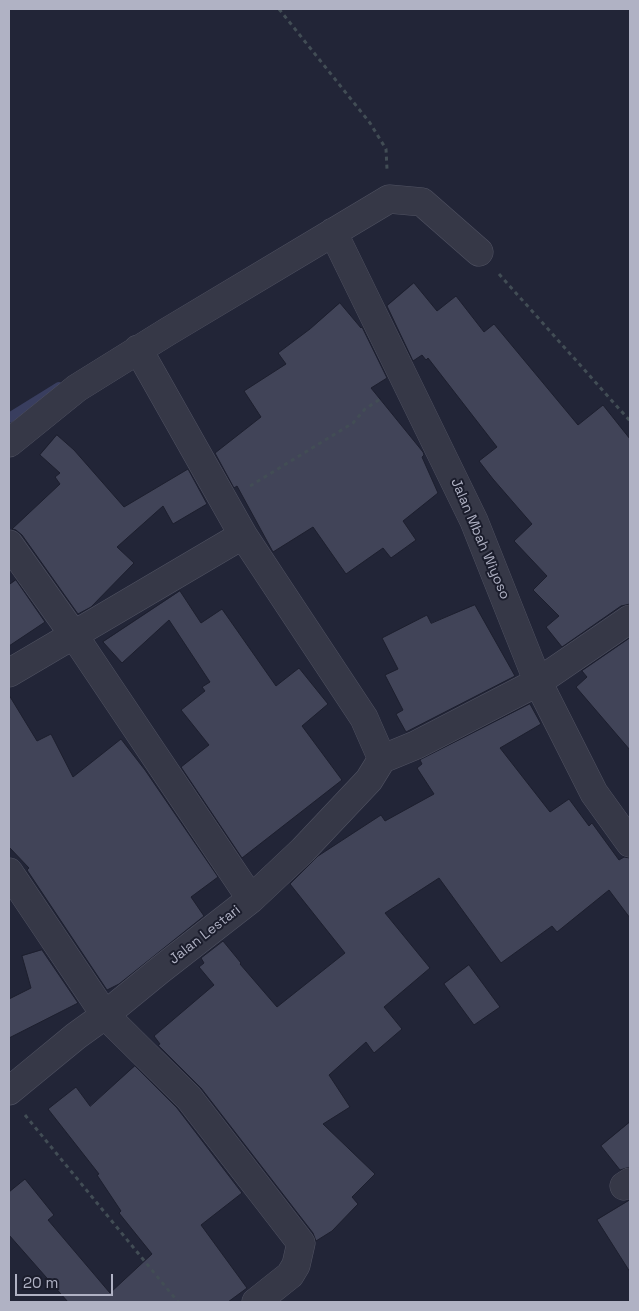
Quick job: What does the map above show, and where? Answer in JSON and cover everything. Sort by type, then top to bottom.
[{"type":"street","points":[[9,443],[77,388],[138,349],[388,199],[422,202],[479,252]]},
{"type":"street","name":"Jalan Mbah Wiyoso","points":[[333,232],[474,520],[538,682],[594,793],[630,844]]},
{"type":"street","points":[[138,349],[243,535],[364,718],[382,759],[416,745],[538,682],[630,619]]},
{"type":"street","points":[[9,673],[243,535]]},
{"type":"street","points":[[9,544],[73,634],[251,899]]},
{"type":"street","name":"Jalan Lestari","points":[[15,1101],[76,1036],[251,899],[302,850],[369,780],[382,759]]},
{"type":"street","points":[[9,872],[105,1015],[189,1098],[301,1242],[296,1265],[290,1275],[256,1302]]},
{"type":"path","points":[[279,9],[370,123],[386,149],[388,199]]},
{"type":"path","points":[[479,252],[630,421]]},
{"type":"path","points":[[224,502],[353,423],[365,409],[375,402],[408,385]]},
{"type":"path","points":[[15,1101],[178,1302]]},
{"type":"building","points":[[414,283],[437,311],[456,296],[484,332],[494,324],[578,425],[603,405],[630,439],[630,604],[621,606],[562,647],[546,627],[559,616],[533,590],[547,576],[514,541],[532,524],[479,461],[497,447],[428,358],[426,360],[422,355],[413,361],[387,306]]},
{"type":"building","points":[[340,303],[362,327],[387,378],[371,388],[423,452],[424,455],[422,457],[438,493],[403,521],[416,540],[391,558],[383,548],[346,574],[313,527],[273,552],[237,486],[234,488],[215,453],[261,417],[244,391],[286,364],[278,353]]},
{"type":"building","points":[[57,435],[74,450],[124,507],[188,469],[207,504],[173,524],[163,506],[117,547],[134,563],[91,607],[78,614],[22,535],[12,529],[60,484],[55,477],[60,473],[40,455]]},
{"type":"building","points":[[16,580],[45,622],[9,646],[9,585]]},
{"type":"building","points":[[180,591],[201,623],[222,609],[276,686],[299,668],[328,704],[302,726],[342,780],[242,858],[181,767],[209,745],[181,710],[205,691],[202,687],[210,682],[169,620],[122,663],[103,642]]},
{"type":"building","points":[[475,605],[515,676],[406,732],[396,714],[403,710],[385,675],[398,669],[382,638],[427,615],[431,623]]},
{"type":"building","points":[[630,638],[630,750],[576,687],[587,677],[582,671]]},
{"type":"building","points":[[9,695],[37,741],[51,734],[73,777],[121,739],[145,770],[218,877],[191,897],[204,916],[119,984],[107,990],[27,870],[29,868],[9,847]]},
{"type":"building","points":[[530,704],[541,724],[500,748],[550,812],[569,799],[589,826],[592,823],[619,860],[624,857],[630,858],[630,918],[609,890],[557,932],[552,926],[501,963],[439,878],[385,913],[430,968],[384,1007],[402,1029],[374,1053],[366,1042],[329,1075],[350,1107],[323,1124],[375,1174],[352,1197],[358,1204],[332,1231],[316,1241],[313,1233],[201,1088],[158,1045],[160,1044],[154,1036],[214,985],[199,967],[204,963],[201,958],[223,941],[277,1007],[345,953],[290,884],[318,856],[381,815],[385,821],[434,794],[417,768],[422,764],[420,760]]},
{"type":"building","points":[[42,950],[78,1003],[9,1038],[9,999],[31,988],[22,956]]},
{"type":"building","points":[[469,965],[500,1007],[474,1025],[444,984]]},
{"type":"building","points":[[135,1066],[177,1108],[242,1193],[201,1225],[247,1288],[228,1302],[68,1302],[9,1235],[9,1192],[25,1179],[54,1215],[48,1220],[110,1293],[152,1254],[119,1213],[121,1211],[97,1175],[99,1174],[48,1109],[76,1087],[90,1106]]},
{"type":"building","points":[[630,1122],[630,1167],[620,1170],[601,1146]]},
{"type":"building","points":[[630,1200],[630,1272],[597,1220]]},
{"type":"waterway","points":[[9,418],[59,387]]}]
